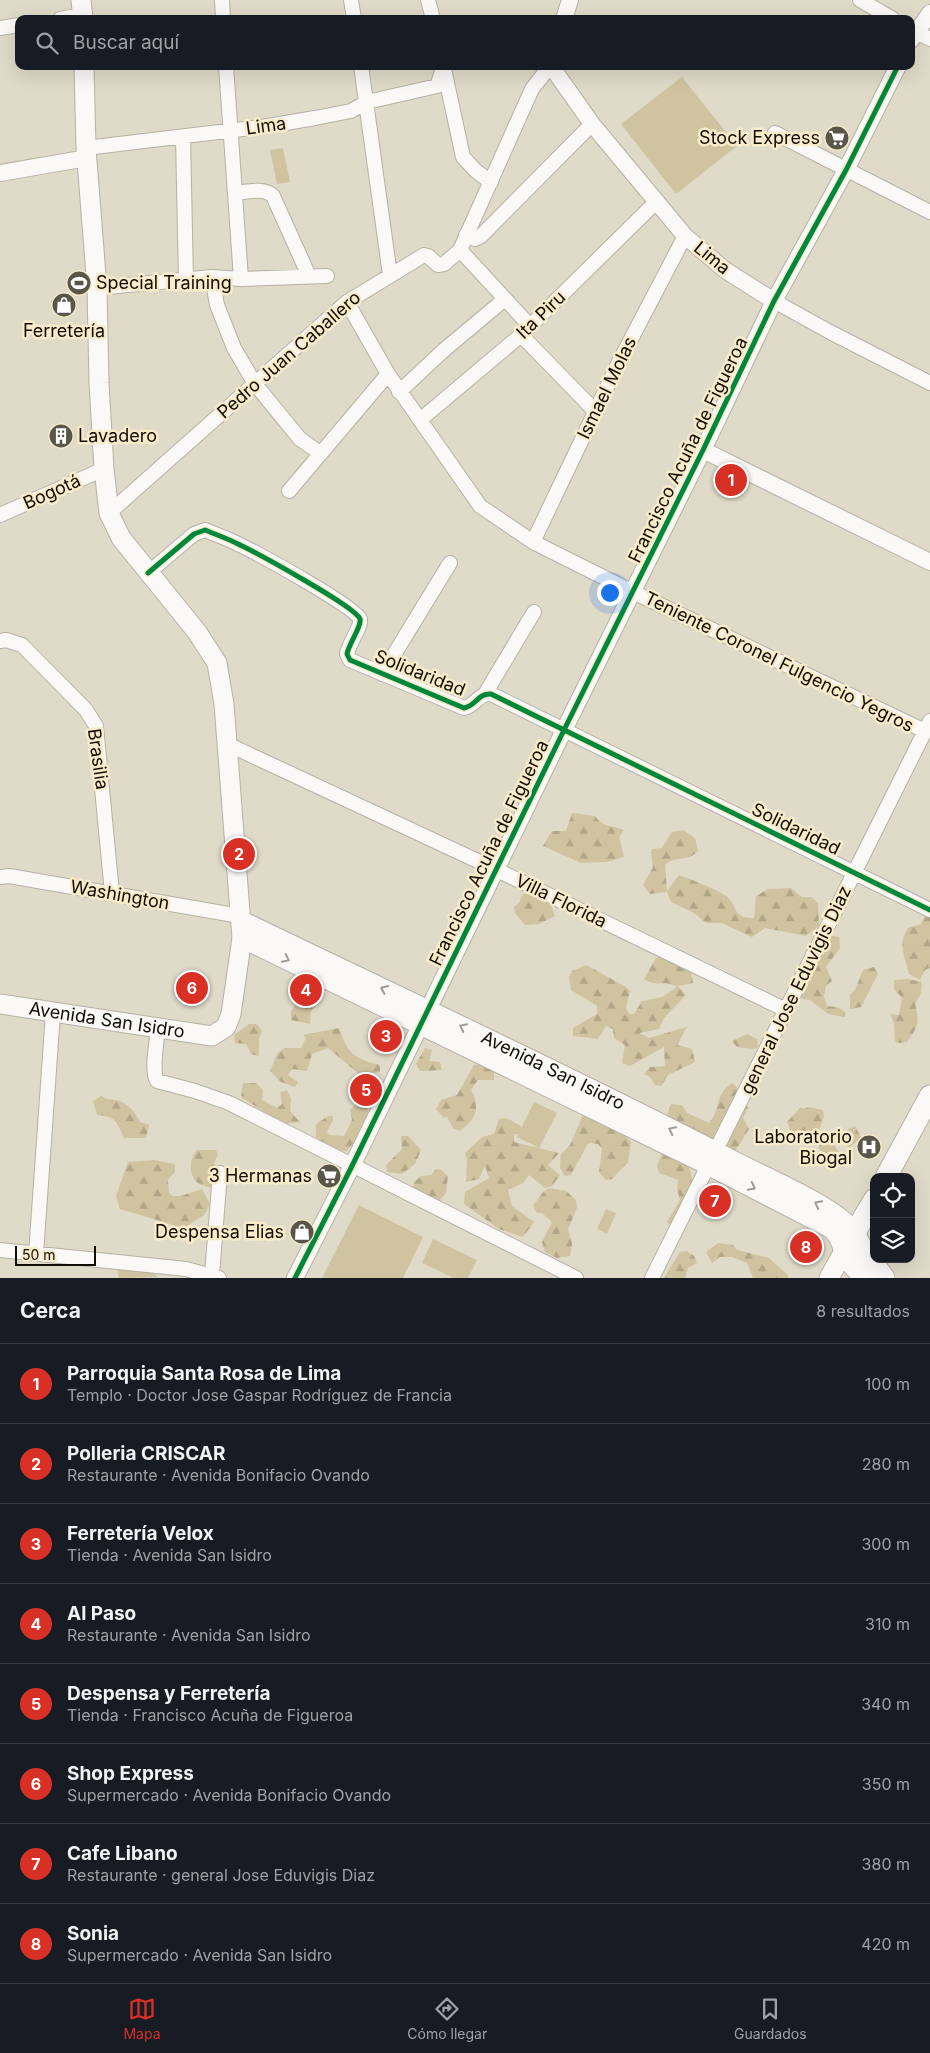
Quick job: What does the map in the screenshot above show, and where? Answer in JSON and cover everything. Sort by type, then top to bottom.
[{"type":"main road","points":[[84,70],[87,153],[97,288],[99,383],[104,469],[109,513],[121,538],[196,632],[216,663],[224,704],[241,925]]},
{"type":"main road","name":"Avenida San Isidro","points":[[0,1004],[212,1036],[226,1027],[231,1014],[241,925],[712,1158],[835,1213],[852,1228],[850,1242]]},
{"type":"main road","points":[[888,1173],[930,1096]]},
{"type":"main road","points":[[829,1278],[870,1207]]},
{"type":"main road","points":[[850,1242],[850,1262],[865,1278]]},
{"type":"main road","points":[[850,1242],[860,1245],[884,1278]]},
{"type":"street","points":[[222,0],[223,15]]},
{"type":"street","points":[[351,0],[353,15]]},
{"type":"street","points":[[428,0],[432,15]]},
{"type":"street","points":[[565,15],[570,0]]},
{"type":"street","points":[[860,0],[886,15]]},
{"type":"street","points":[[917,35],[930,13]]},
{"type":"street","points":[[0,28],[15,26]]},
{"type":"street","points":[[226,70],[240,280]]},
{"type":"street","points":[[362,70],[390,275]]},
{"type":"street","name":"Lima","points":[[0,172],[87,153],[183,136],[230,131],[351,111],[367,102],[434,87],[439,83],[443,70]]},
{"type":"street","points":[[445,70],[463,157],[476,171],[491,182]]},
{"type":"street","points":[[547,70],[532,89],[460,250],[505,299],[526,330],[596,412]]},
{"type":"street","name":"Lima","points":[[553,70],[592,124],[685,236],[725,270],[774,301],[830,332],[930,383]]},
{"type":"street","name":"Francisco Acuña de Figueroa","points":[[294,1278],[352,1166],[564,730],[704,450],[774,301],[846,170],[896,70]]},
{"type":"street","points":[[466,235],[475,239],[481,236],[592,124]]},
{"type":"street","points":[[775,133],[930,212]]},
{"type":"street","points":[[183,136],[186,280]]},
{"type":"street","points":[[235,193],[262,191],[269,192],[273,196],[308,276]]},
{"type":"street","name":"Ita Piru","points":[[420,420],[526,330],[656,202]]},
{"type":"street","name":"Ismael Molas","points":[[533,542],[618,362],[685,236]]},
{"type":"street","name":"Pedro Juan Caballero","points":[[109,513],[347,302],[424,255],[428,256],[438,265],[444,264],[460,250]]},
{"type":"street","points":[[97,288],[212,277],[240,280],[327,276]]},
{"type":"street","points":[[212,277],[216,305],[234,348],[255,384],[300,439],[320,453]]},
{"type":"street","points":[[399,392],[444,350],[505,299]]},
{"type":"street","name":"Teniente Coronel Fulgencio Yegros","points":[[347,302],[399,392],[480,506],[533,542],[634,592],[927,726]]},
{"type":"street","points":[[289,491],[388,374]]},
{"type":"street","points":[[704,450],[930,562]]},
{"type":"street","name":"Bogotá","points":[[0,515],[104,469]]},
{"type":"street","name":"Solidaridad","points":[[148,573],[194,534],[205,530],[239,544],[333,597],[356,613],[360,619],[347,654],[350,660],[464,708],[469,707],[479,696],[491,694],[930,910]]},
{"type":"street","points":[[382,674],[450,563]]},
{"type":"street","points":[[485,694],[534,612]]},
{"type":"street","name":"Brasilia","points":[[0,641],[6,640],[22,645],[86,710],[96,726],[112,893]]},
{"type":"street","name":"general Jose Eduvigis Diaz","points":[[652,1278],[927,726]]},
{"type":"street","name":"Villa Florida","points":[[227,744],[496,870],[786,1010]]},
{"type":"street","name":"Washington","points":[[0,877],[9,876],[112,893],[241,925]]},
{"type":"street","points":[[36,1254],[53,1013]]},
{"type":"street","points":[[158,1028],[155,1066],[157,1081],[195,1091],[229,1103],[576,1278]]},
{"type":"street","points":[[0,1250],[186,1270],[216,1276],[220,1173]]},
{"type":"green space","points":[[682,77],[737,146],[676,194],[621,124]]},
{"type":"green space","points":[[283,148],[290,182],[277,184],[270,150]]},
{"type":"green space","points":[[572,813],[595,816],[601,823],[624,830],[619,837],[624,857],[607,862],[581,863],[543,846],[552,831],[566,831]]},
{"type":"green space","points":[[683,830],[695,838],[698,851],[665,865],[667,891],[679,875],[721,893],[730,900],[739,914],[747,918],[754,918],[756,896],[768,889],[791,888],[802,897],[811,897],[818,903],[819,926],[806,936],[765,928],[752,937],[722,923],[706,923],[694,913],[671,902],[667,892],[650,894],[643,885],[653,867],[652,849],[662,848],[672,832]]},
{"type":"green space","points":[[530,890],[551,905],[555,916],[539,924],[525,925],[515,913],[514,907],[520,902],[521,896]]},
{"type":"green space","points":[[928,910],[930,910],[930,968],[925,970],[920,980],[909,974],[902,945],[908,928],[921,924]]},
{"type":"green space","points":[[827,935],[839,937],[840,948],[826,967],[832,981],[826,986],[824,996],[827,1006],[838,1007],[846,1013],[844,1017],[828,1014],[810,1000],[799,998],[815,970],[817,953]]},
{"type":"green space","points":[[665,955],[691,973],[693,983],[678,986],[686,995],[664,1018],[659,1029],[639,1033],[649,1038],[687,1027],[677,1045],[692,1049],[695,1062],[668,1075],[661,1086],[655,1085],[651,1078],[644,1074],[650,1067],[665,1066],[664,1047],[630,1066],[622,1063],[625,1045],[614,1038],[613,1029],[606,1026],[598,1039],[573,1036],[573,1028],[597,1014],[597,1006],[571,990],[569,977],[572,971],[586,965],[626,987],[630,991],[626,1008],[629,1014],[634,1014],[642,1001],[662,997],[677,987],[653,983],[644,979],[656,958]]},
{"type":"green space","points":[[874,967],[878,974],[861,1007],[850,1009],[850,994],[855,990],[863,970]]},
{"type":"green space","points":[[908,979],[922,982],[921,993],[915,1004],[917,1024],[907,1042],[899,1043],[895,1041],[894,1023],[890,1014],[899,1015],[902,998],[894,989],[894,980]]},
{"type":"green space","points":[[313,996],[318,1003],[311,1011],[310,1024],[291,1020],[291,1011],[296,1004]]},
{"type":"green space","points":[[249,1024],[257,1024],[262,1031],[259,1039],[259,1056],[251,1054],[246,1044],[235,1043],[234,1035]]},
{"type":"green space","points":[[339,1028],[345,1043],[353,1054],[380,1065],[380,1072],[360,1075],[328,1048],[312,1054],[307,1071],[292,1069],[288,1075],[298,1082],[295,1087],[281,1082],[270,1071],[277,1054],[284,1048],[301,1048],[306,1038],[303,1035]]},
{"type":"green space","points":[[747,1034],[757,1039],[758,1047],[754,1049],[737,1047],[732,1041]]},
{"type":"green space","points":[[425,1048],[432,1050],[429,1061],[440,1062],[442,1070],[420,1071],[416,1064]]},
{"type":"green space","points":[[484,1064],[494,1069],[494,1080],[478,1080],[471,1090],[476,1102],[475,1113],[470,1122],[460,1131],[453,1128],[447,1117],[444,1118],[436,1109],[441,1100],[457,1095],[474,1065]]},
{"type":"green space","points":[[243,1083],[256,1083],[263,1090],[262,1100],[277,1108],[282,1104],[280,1092],[287,1090],[291,1099],[290,1111],[300,1122],[284,1124],[241,1097]]},
{"type":"green space","points":[[732,1083],[740,1090],[735,1104],[723,1119],[722,1130],[713,1141],[666,1117],[671,1104],[682,1105],[687,1113],[709,1123],[713,1118],[722,1093]]},
{"type":"green space","points":[[101,1096],[124,1103],[134,1112],[140,1122],[149,1125],[146,1138],[124,1138],[115,1121],[109,1117],[97,1115],[93,1101]]},
{"type":"green space","points":[[358,1102],[366,1104],[368,1117],[364,1129],[347,1151],[333,1150],[316,1137],[316,1124],[328,1116],[333,1116],[333,1120],[327,1132],[330,1135],[344,1136],[352,1120],[350,1110]]},
{"type":"green space","points":[[534,1102],[557,1113],[539,1148],[517,1137]]},
{"type":"green space","points":[[746,1104],[748,1108],[743,1118],[749,1129],[736,1150],[737,1160],[721,1144]]},
{"type":"green space","points":[[808,1107],[823,1110],[824,1117],[817,1135],[808,1137],[792,1135],[787,1122],[800,1108]]},
{"type":"green space","points":[[584,1112],[622,1131],[631,1142],[628,1162],[612,1179],[606,1180],[599,1172],[602,1149],[598,1144],[590,1143],[587,1145],[571,1175],[565,1176],[560,1168],[561,1154],[570,1145]]},
{"type":"green space","points":[[506,1118],[521,1126],[522,1134],[514,1134],[514,1142],[559,1153],[548,1165],[560,1175],[552,1186],[545,1188],[529,1175],[523,1183],[508,1190],[512,1206],[534,1222],[523,1237],[499,1229],[464,1204],[465,1192],[489,1178],[485,1166],[479,1179],[466,1182],[467,1161],[465,1153],[482,1137],[494,1134],[499,1119]]},
{"type":"green space","points":[[855,1126],[861,1137],[849,1148],[844,1139],[848,1129]]},
{"type":"green space","points":[[401,1136],[408,1136],[421,1150],[415,1164],[402,1174],[387,1172],[386,1165],[402,1149]]},
{"type":"green space","points":[[823,1138],[830,1139],[840,1154],[831,1159],[818,1148]]},
{"type":"green space","points":[[671,1149],[686,1162],[695,1185],[672,1227],[667,1222],[680,1200],[677,1189],[678,1180],[659,1173],[657,1166],[662,1153]]},
{"type":"green space","points":[[197,1150],[216,1150],[218,1154],[214,1164],[221,1169],[213,1188],[200,1184],[192,1176],[191,1162]]},
{"type":"green space","points":[[154,1160],[175,1164],[175,1172],[168,1180],[169,1193],[173,1196],[181,1196],[202,1189],[210,1204],[205,1214],[184,1228],[120,1209],[116,1196],[128,1162]]},
{"type":"green space","points":[[440,1169],[448,1176],[446,1193],[433,1208],[410,1199],[414,1182],[421,1176],[431,1175],[435,1170]]},
{"type":"green space","points":[[549,1188],[566,1191],[576,1200],[577,1208],[568,1229],[572,1243],[570,1256],[557,1258],[545,1252],[542,1242],[552,1222],[542,1213],[537,1213],[533,1206],[543,1192]]},
{"type":"green space","points":[[359,1205],[423,1237],[403,1278],[322,1278]]},
{"type":"green space","points":[[606,1209],[616,1213],[607,1234],[597,1229]]},
{"type":"green space","points":[[433,1239],[477,1260],[468,1278],[454,1278],[422,1263]]},
{"type":"green space","points":[[718,1243],[733,1245],[737,1250],[769,1258],[788,1275],[788,1278],[753,1278],[747,1263],[732,1257],[720,1257],[712,1263],[706,1252]]},
{"type":"green space","points":[[687,1251],[694,1256],[697,1263],[688,1268],[685,1278],[664,1278],[680,1252]]},
{"type":"green space","points":[[145,1267],[158,1277],[119,1278],[117,1269]]},
{"type":"cycle path","points":[[295,1278],[352,1166],[564,730],[703,450],[774,301],[846,170],[896,70]]},
{"type":"cycle path","points":[[148,573],[194,534],[205,530],[227,539],[305,580],[354,613],[360,619],[360,622],[348,650],[347,654],[350,660],[464,708],[483,695],[491,694],[930,910]]},
{"type":"place","name":"Stock Express","points":[[837,138]]},
{"type":"place","name":"Special Training","points":[[79,283]]},
{"type":"place","name":"Ferretería","points":[[64,305]]},
{"type":"place","name":"Lavadero","points":[[61,436]]},
{"type":"place","name":"Parroquia Santa Rosa de Lima","points":[[731,480]]},
{"type":"place","name":"Polleria CRISCAR","points":[[239,854]]},
{"type":"place","name":"Shop Express","points":[[192,988]]},
{"type":"place","name":"Al Paso","points":[[306,990]]},
{"type":"place","name":"Ferretería Velox","points":[[386,1036]]},
{"type":"place","name":"Despensa y Ferretería","points":[[366,1090]]},
{"type":"place","name":"Laboratorio Biogal","points":[[869,1147]]},
{"type":"place","name":"3 Hermanas","points":[[329,1176]]},
{"type":"place","name":"Cafe Libano","points":[[715,1201]]},
{"type":"place","name":"Despensa Elias","points":[[302,1232]]},
{"type":"place","name":"Sonia","points":[[806,1247]]}]
